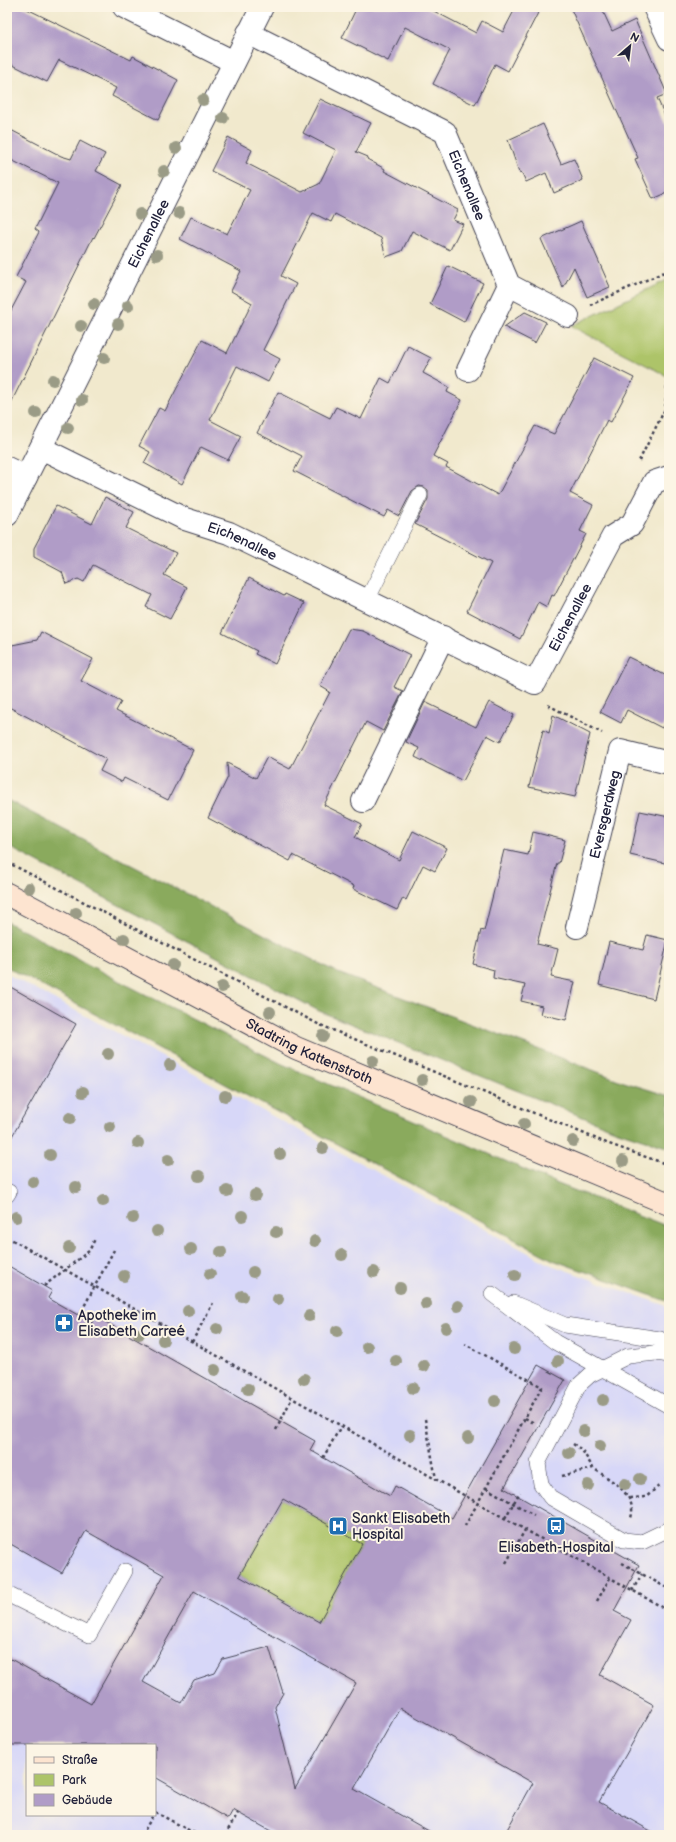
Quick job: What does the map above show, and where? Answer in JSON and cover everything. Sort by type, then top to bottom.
[{"type":"main road","name":"Stadtring Kattenstroth","points":[[7,894],[296,1048],[669,1204]]},
{"type":"main road","name":"Stadtring Kattenstroth","points":[[623,1186],[669,1195]]},
{"type":"street","points":[[124,7],[234,62]]},
{"type":"street","name":"Eichenallee","points":[[7,515],[16,473],[41,448],[262,7]]},
{"type":"street","points":[[654,7],[669,39]]},
{"type":"street","name":"Eichenallee","points":[[248,33],[445,132],[509,286]]},
{"type":"street","points":[[468,370],[509,286],[568,316]]},
{"type":"street","name":"Eichenallee","points":[[41,448],[185,519],[229,533],[535,683],[613,536],[632,524],[654,482],[669,477]]},
{"type":"street","points":[[363,802],[442,637]]},
{"type":"street","name":"Eversgerdweg","points":[[577,927],[620,751],[669,763]]},
{"type":"lane","points":[[367,600],[420,495]]},
{"type":"lane","points":[[669,1344],[660,1339],[565,1325],[492,1294],[555,1342],[669,1406]]},
{"type":"lane","points":[[669,1355],[656,1354],[628,1356],[590,1375],[579,1385],[538,1463],[541,1484],[550,1497],[624,1540],[642,1542],[669,1529]]},
{"type":"lane","points":[[7,1594],[89,1635],[125,1571]]},
{"type":"path","points":[[568,316],[669,270]]},
{"type":"path","points":[[637,464],[665,409],[669,360]]},
{"type":"path","points":[[535,683],[535,698],[611,738],[620,751]]},
{"type":"path","points":[[7,862],[318,1024],[609,1144],[669,1165]]},
{"type":"path","points":[[7,1237],[669,1612]]},
{"type":"path","points":[[44,1286],[89,1251],[95,1239]]},
{"type":"path","points":[[78,1316],[114,1250]]},
{"type":"path","points":[[192,1342],[213,1303]]},
{"type":"path","points":[[465,1344],[542,1387],[465,1526]]},
{"type":"path","points":[[276,1430],[292,1398]]},
{"type":"path","points":[[525,1418],[537,1424]]},
{"type":"path","points":[[425,1419],[436,1480]]},
{"type":"path","points":[[323,1458],[341,1426]]},
{"type":"path","points":[[572,1444],[582,1450],[593,1468],[617,1484],[630,1498],[633,1513],[631,1520]]},
{"type":"path","points":[[560,1476],[593,1468]]},
{"type":"path","points":[[630,1498],[646,1497],[660,1484]]},
{"type":"path","points":[[505,1518],[518,1496]]},
{"type":"path","points":[[506,1563],[525,1530]]},
{"type":"path","points":[[500,1542],[502,1538],[516,1546]]},
{"type":"path","points":[[632,1591],[642,1574],[669,1590]]},
{"type":"path","points":[[597,1601],[610,1578]]},
{"type":"path","points":[[225,1835],[238,1812]]},
{"type":"path","points":[[156,1813],[198,1835]]},
{"type":"path","points":[[142,1835],[152,1816]]},
{"type":"shaded area","name":"Sankt Elisabeth Hospital","points":[[7,974],[551,1265],[669,1307],[669,1835],[7,1835]]},
{"type":"green space","points":[[669,279],[669,377],[571,326]]},
{"type":"green space","points":[[7,800],[338,973],[624,1082],[669,1096],[669,1148],[615,1130],[319,1011],[7,846]]},
{"type":"green space","points":[[7,922],[280,1063],[558,1184],[669,1227],[669,1302],[553,1260],[7,967]]},
{"type":"green space","points":[[283,1499],[362,1544],[319,1622],[239,1576]]},
{"type":"building","points":[[7,7],[23,7],[131,60],[133,56],[178,80],[158,120],[112,96],[116,88],[59,60],[47,82],[7,62]]},
{"type":"building","points":[[357,7],[426,7],[476,33],[482,21],[503,32],[516,7],[541,7],[508,71],[495,64],[475,105],[433,84],[450,50],[405,27],[388,61],[342,38]]},
{"type":"building","points":[[570,7],[601,7],[612,31],[635,20],[667,94],[657,98],[669,125],[669,192],[653,199],[635,159],[638,158]]},
{"type":"building","points":[[320,99],[371,123],[356,152],[368,157],[367,159],[385,169],[384,171],[458,210],[453,220],[463,224],[450,250],[412,231],[402,251],[386,257],[381,238],[335,214],[331,222],[313,213],[281,276],[296,284],[263,350],[280,359],[268,382],[237,366],[210,420],[241,436],[228,460],[201,447],[182,484],[144,463],[150,452],[139,446],[159,408],[165,411],[202,340],[227,353],[252,303],[231,291],[241,271],[180,239],[191,217],[227,234],[250,190],[211,171],[228,137],[252,150],[246,163],[302,192],[319,184],[336,150],[303,133]]},
{"type":"building","points":[[543,124],[561,164],[574,159],[583,180],[554,193],[546,173],[526,182],[522,173],[519,172],[508,140]]},
{"type":"building","points":[[7,128],[61,156],[71,159],[80,141],[105,154],[96,171],[122,185],[94,238],[93,237],[7,411],[7,318],[26,282],[16,277],[39,232],[35,229],[58,183],[7,158]]},
{"type":"building","points":[[581,221],[610,287],[587,297],[574,267],[563,288],[541,239]]},
{"type":"building","points":[[448,266],[483,283],[464,322],[430,304]]},
{"type":"building","points":[[525,312],[546,322],[535,343],[504,327]]},
{"type":"building","points":[[408,346],[431,358],[423,373],[449,387],[447,392],[462,400],[433,456],[448,464],[446,467],[498,495],[535,426],[554,434],[594,358],[634,378],[611,422],[607,420],[570,493],[593,505],[580,531],[586,534],[554,596],[552,595],[547,607],[538,602],[520,639],[467,611],[491,563],[415,524],[428,499],[428,490],[419,486],[412,491],[399,516],[388,510],[384,517],[294,471],[302,456],[257,433],[278,392],[330,418],[336,407],[361,419],[381,378],[390,383]]},
{"type":"building","points":[[105,497],[134,512],[126,528],[176,553],[164,575],[187,587],[170,619],[146,607],[152,595],[93,565],[84,582],[78,579],[66,584],[62,572],[34,557],[34,548],[56,506],[92,524]]},
{"type":"building","points":[[249,578],[284,596],[285,594],[304,603],[275,664],[255,654],[257,651],[222,633]]},
{"type":"building","points":[[349,629],[363,631],[410,655],[394,687],[403,691],[383,731],[366,722],[324,805],[362,824],[355,837],[399,860],[413,831],[447,848],[435,871],[423,865],[406,900],[403,898],[397,910],[353,889],[354,886],[293,855],[290,861],[208,818],[228,777],[227,763],[256,778],[267,757],[290,769],[330,692],[320,686]]},
{"type":"building","points":[[41,632],[93,659],[81,681],[121,702],[116,711],[193,750],[168,800],[124,778],[122,782],[100,771],[106,759],[7,706],[7,646],[37,640]]},
{"type":"building","points":[[628,657],[669,677],[669,714],[662,728],[627,710],[621,723],[600,712]]},
{"type":"building","points":[[425,702],[476,727],[489,702],[514,715],[500,742],[487,735],[463,781],[415,757],[419,748],[406,742]]},
{"type":"building","points":[[553,715],[590,734],[575,797],[529,787],[543,730],[549,733]]},
{"type":"building","points":[[640,811],[669,817],[669,864],[630,855]]},
{"type":"building","points":[[533,832],[565,840],[559,863],[557,863],[537,944],[558,949],[551,977],[575,982],[566,1020],[540,1014],[542,1006],[521,1001],[525,985],[493,978],[494,970],[473,964],[481,930],[484,931],[504,850],[528,855]]},
{"type":"building","points":[[647,935],[668,940],[654,999],[599,985],[609,942],[643,950]]},
{"type":"building","points":[[7,985],[76,1024],[7,1145]]},
{"type":"building","points":[[7,1265],[52,1291],[48,1298],[92,1323],[95,1316],[315,1441],[310,1450],[390,1496],[395,1486],[452,1518],[538,1365],[565,1380],[504,1488],[639,1565],[614,1611],[631,1620],[600,1675],[654,1705],[599,1802],[658,1835],[504,1835],[533,1783],[400,1708],[354,1789],[436,1835],[278,1835],[233,1810],[228,1819],[156,1778],[156,1744],[7,1745],[7,1657],[91,1704],[164,1575],[86,1531],[62,1573],[7,1542]],"holes":[[[283,1499],[362,1544],[319,1622],[239,1576]],[[194,1591],[356,1683],[295,1789],[275,1707],[283,1693],[269,1647],[223,1659],[215,1673],[194,1680],[181,1703],[143,1682]]]},
{"type":"place","name":"Apotheke im Elisabeth Carreé","points":[[64,1323]]},
{"type":"place","name":"Sankt Elisabeth Hospital","points":[[338,1526]]},
{"type":"place","name":"Elisabeth-Hospital","points":[[556,1526]]}]
